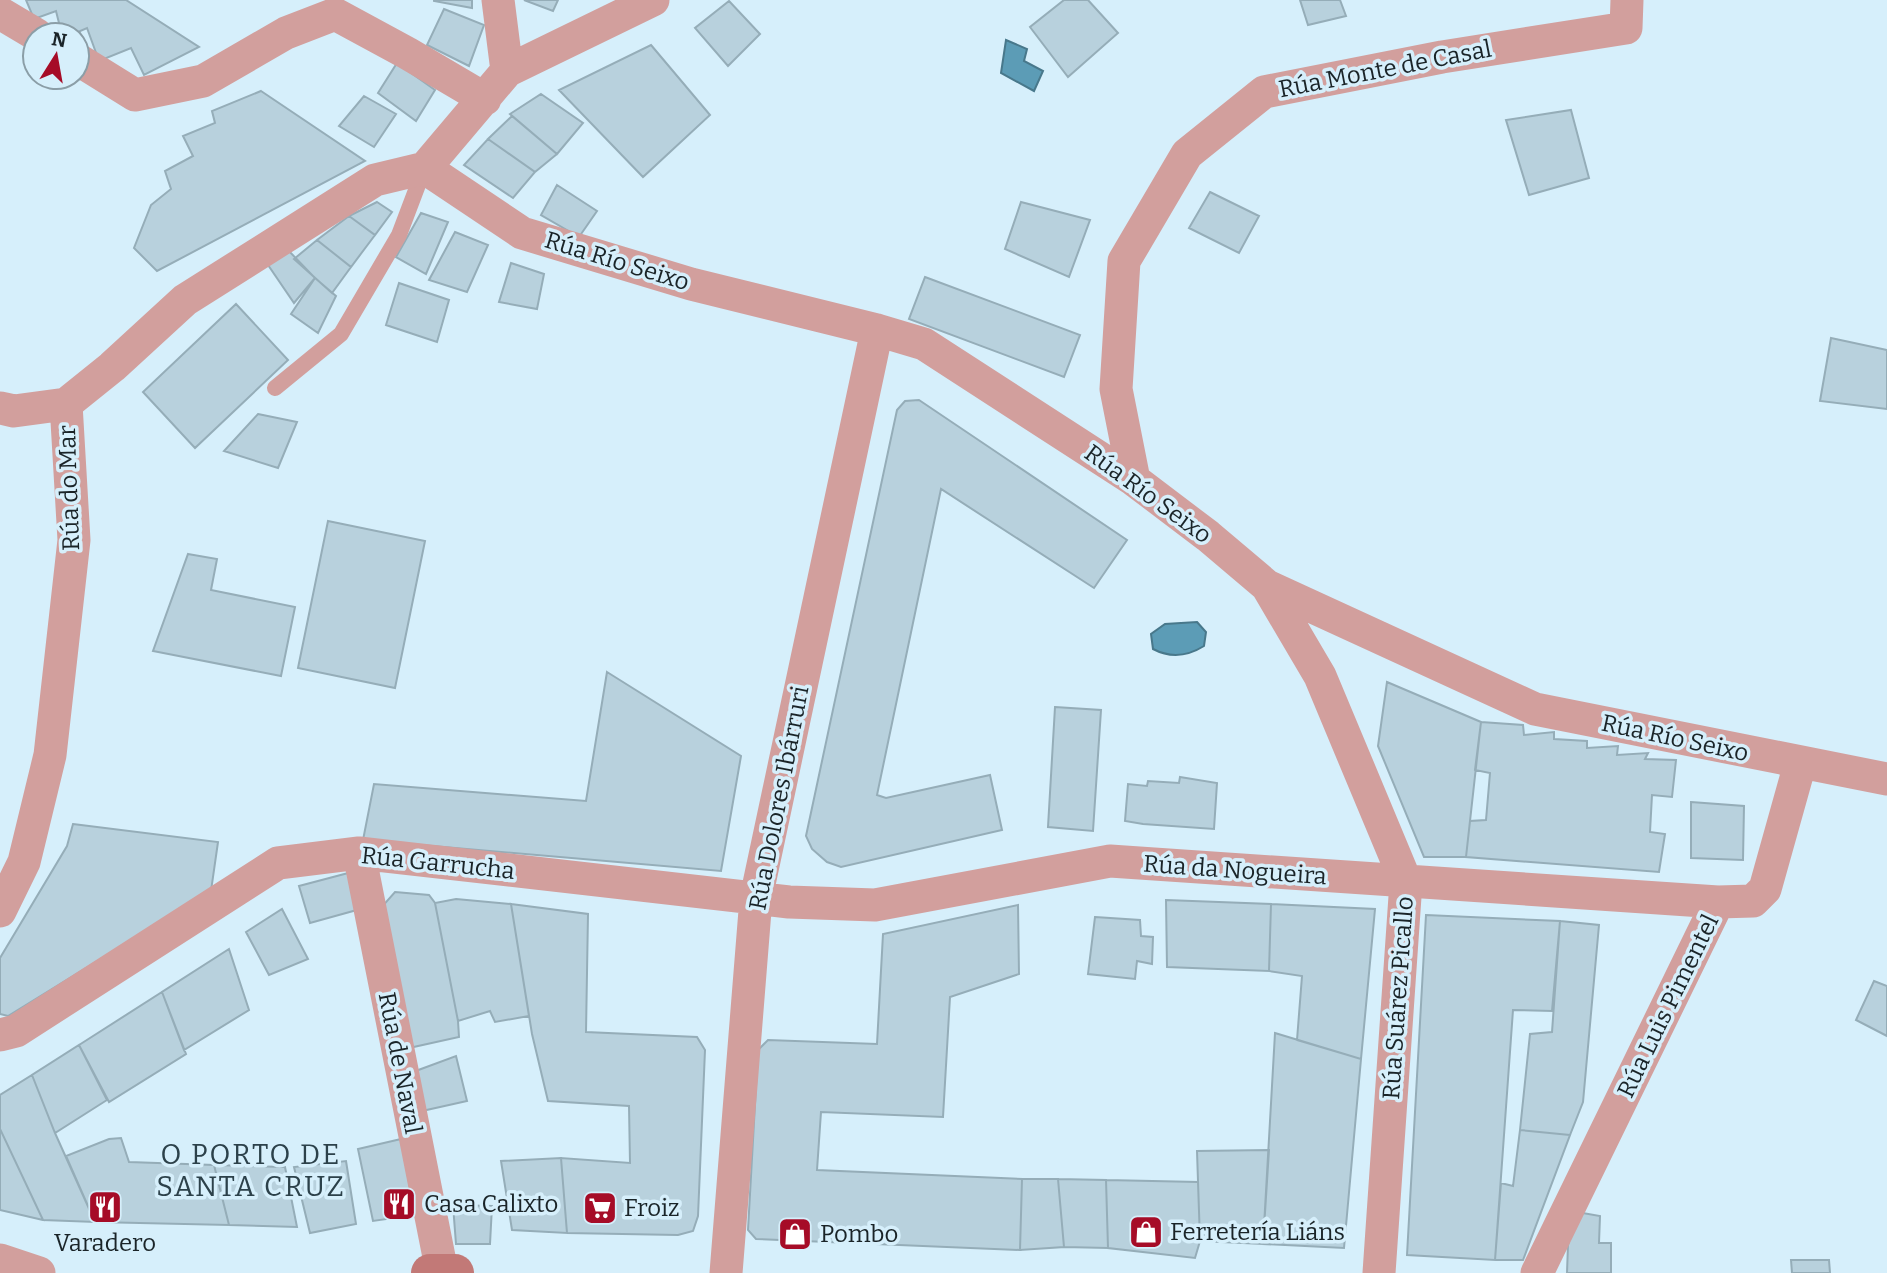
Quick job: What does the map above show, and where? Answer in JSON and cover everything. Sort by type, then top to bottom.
[{"type":"main road","points":[[430,1273],[455,1273]]},
{"type":"street","points":[[498,0],[508,71]]},
{"type":"street","points":[[425,168],[508,71],[653,0]]},
{"type":"street","name":"Rúa Monte de Casal","points":[[1134,480],[1116,389],[1124,261],[1187,154],[1264,92],[1442,57],[1626,28],[1627,0]]},
{"type":"street","points":[[0,13],[21,25]]},
{"type":"street","points":[[91,68],[135,95],[203,80],[286,33],[334,14],[485,99]]},
{"type":"street","name":"Rúa Río Seixo","points":[[425,168],[522,233],[691,284],[924,344],[1134,480],[1208,536],[1267,586],[1535,709],[1800,764],[1887,779]]},
{"type":"street","name":"Rúa do Mar","points":[[0,911],[24,862],[50,755],[74,540],[66,404],[112,368],[185,300],[375,180],[425,168]]},
{"type":"street","name":"Rúa Dolores Ibárruri","points":[[726,1273],[756,898],[877,330]]},
{"type":"street","points":[[0,408],[14,411],[66,404]]},
{"type":"street","name":"Rúa Suárez Picallo","points":[[1267,586],[1320,676],[1406,883],[1380,1273]]},
{"type":"street","name":"Rúa Luis Pimentel","points":[[1537,1273],[1718,902],[1753,901],[1765,889],[1800,764]]},
{"type":"street","name":"Rúa Garrucha","points":[[0,1035],[16,1031],[278,863],[359,853],[756,898]]},
{"type":"street","name":"Rúa de Naval","points":[[359,853],[442,1272]]},
{"type":"street","name":"Rúa da Nogueira","points":[[756,898],[875,905],[1110,861],[1718,902]]},
{"type":"street","points":[[0,1260],[39,1273]]},
{"type":"lane","points":[[275,388],[341,334],[399,236],[425,168]]},
{"type":"water","points":[[1006,40],[1027,49],[1024,61],[1043,71],[1034,91],[1001,73]]},
{"type":"water","points":[[1197,622],[1206,632],[1204,646],[1179,655],[1153,649],[1151,634],[1165,624]]},
{"type":"building","points":[[26,0],[126,0],[199,47],[144,75],[131,48],[99,61],[91,39],[91,21],[58,21],[56,11],[34,19]]},
{"type":"building","points":[[472,0],[472,8],[434,1]]},
{"type":"building","points":[[524,0],[558,0],[553,11]]},
{"type":"building","points":[[1064,0],[1088,0],[1118,33],[1068,77],[1030,27]]},
{"type":"building","points":[[1300,0],[1340,0],[1346,16],[1308,25]]},
{"type":"building","points":[[729,1],[760,34],[728,66],[695,28]]},
{"type":"building","points":[[444,9],[484,25],[469,66],[427,45]]},
{"type":"building","points":[[651,45],[710,115],[643,177],[559,90]]},
{"type":"building","points":[[397,63],[435,90],[416,121],[378,93]]},
{"type":"building","points":[[261,91],[365,161],[157,271],[134,248],[151,205],[171,189],[165,171],[193,156],[183,136],[215,123],[212,111]]},
{"type":"building","points":[[541,94],[583,123],[557,154],[510,114]]},
{"type":"building","points":[[364,96],[396,114],[374,147],[339,126]]},
{"type":"building","points":[[1571,110],[1589,178],[1529,195],[1506,120]]},
{"type":"building","points":[[512,116],[557,154],[535,172],[488,139]]},
{"type":"building","points":[[488,139],[535,172],[513,198],[464,165]]},
{"type":"building","points":[[557,185],[597,211],[579,237],[541,215]]},
{"type":"building","points":[[1210,192],[1259,216],[1239,253],[1189,228]]},
{"type":"building","points":[[377,202],[392,212],[375,235],[349,216]]},
{"type":"building","points":[[1021,202],[1090,220],[1069,277],[1005,249]]},
{"type":"building","points":[[421,213],[448,222],[426,274],[396,257]]},
{"type":"building","points":[[349,216],[375,235],[351,267],[317,240]]},
{"type":"building","points":[[455,232],[488,245],[467,292],[429,280]]},
{"type":"building","points":[[317,240],[351,267],[332,293],[294,259]]},
{"type":"building","points":[[286,248],[315,278],[294,303],[266,262]]},
{"type":"building","points":[[511,263],[544,274],[537,309],[499,302]]},
{"type":"building","points":[[925,277],[1080,335],[1064,377],[909,319]]},
{"type":"building","points":[[315,278],[336,296],[318,333],[291,314]]},
{"type":"building","points":[[399,283],[449,300],[437,342],[386,325]]},
{"type":"building","points":[[236,304],[288,360],[195,448],[143,392]]},
{"type":"building","points":[[1831,338],[1887,350],[1887,409],[1820,401]]},
{"type":"building","points":[[919,400],[1127,540],[1094,588],[941,489],[877,795],[886,798],[990,775],[1002,830],[841,867],[827,862],[812,849],[806,836],[897,410],[905,401]]},
{"type":"building","points":[[258,414],[297,422],[278,468],[224,451]]},
{"type":"building","points":[[328,521],[425,541],[395,688],[298,668]]},
{"type":"building","points":[[188,554],[217,559],[211,590],[295,607],[281,676],[153,651]]},
{"type":"building","points":[[607,672],[741,756],[721,871],[363,840],[374,784],[586,801]]},
{"type":"building","points":[[1387,682],[1481,722],[1466,857],[1424,857],[1378,746]]},
{"type":"building","points":[[1055,707],[1101,710],[1093,831],[1048,827]]},
{"type":"building","points":[[1481,722],[1523,725],[1524,735],[1554,732],[1554,739],[1587,741],[1587,748],[1618,746],[1617,755],[1648,753],[1645,759],[1676,760],[1672,797],[1652,795],[1650,832],[1665,834],[1659,872],[1466,857],[1470,821],[1486,820],[1490,773],[1475,770]]},
{"type":"building","points":[[1180,777],[1217,783],[1214,829],[1125,821],[1128,784],[1147,786],[1148,781],[1179,783]]},
{"type":"building","points":[[1691,802],[1744,806],[1743,860],[1691,858]]},
{"type":"building","points":[[73,824],[218,842],[211,891],[8,1016],[0,1014],[0,958],[67,846]]},
{"type":"building","points":[[352,872],[364,908],[310,923],[299,886]]},
{"type":"building","points":[[395,892],[429,895],[435,903],[459,1037],[409,1048],[379,910]]},
{"type":"building","points":[[456,899],[511,904],[529,1016],[495,1022],[490,1011],[458,1021],[435,903]]},
{"type":"building","points":[[1166,900],[1271,904],[1269,971],[1167,967]]},
{"type":"building","points":[[511,904],[588,914],[586,1032],[697,1037],[705,1050],[698,1216],[693,1231],[678,1235],[567,1233],[561,1158],[630,1163],[629,1106],[548,1101],[532,1034]]},
{"type":"building","points":[[1271,904],[1375,909],[1361,1059],[1297,1040],[1302,976],[1269,971]]},
{"type":"building","points":[[1018,905],[1019,974],[950,997],[943,1117],[821,1112],[817,1170],[1022,1179],[1020,1250],[756,1239],[748,1230],[758,1050],[768,1040],[877,1044],[883,934]]},
{"type":"building","points":[[282,909],[308,959],[269,975],[246,932]]},
{"type":"building","points":[[1426,915],[1560,921],[1552,1011],[1513,1010],[1495,1260],[1407,1255]]},
{"type":"building","points":[[1095,917],[1140,920],[1141,936],[1153,937],[1152,964],[1137,961],[1135,979],[1088,974]]},
{"type":"building","points":[[1560,921],[1599,925],[1583,1102],[1570,1135],[1520,1130],[1530,1034],[1552,1032]]},
{"type":"building","points":[[229,949],[249,1010],[184,1050],[162,992]]},
{"type":"building","points":[[1874,981],[1887,986],[1887,1036],[1856,1020]]},
{"type":"building","points":[[162,992],[186,1054],[109,1102],[79,1045]]},
{"type":"building","points":[[1275,1033],[1361,1059],[1344,1248],[1263,1244]]},
{"type":"building","points":[[79,1045],[107,1100],[55,1133],[32,1075]]},
{"type":"building","points":[[456,1056],[467,1101],[422,1111],[413,1072]]},
{"type":"building","points":[[32,1075],[95,1222],[43,1220],[0,1129],[0,1095]]},
{"type":"building","points":[[0,1129],[43,1220],[0,1210]]},
{"type":"building","points":[[1520,1130],[1570,1135],[1523,1260],[1495,1260],[1501,1183],[1513,1186]]},
{"type":"building","points":[[121,1138],[129,1162],[214,1165],[229,1225],[95,1222],[66,1156],[109,1139]]},
{"type":"building","points":[[401,1139],[415,1215],[373,1221],[358,1149]]},
{"type":"building","points":[[1269,1150],[1263,1244],[1200,1241],[1197,1151]]},
{"type":"building","points":[[561,1158],[567,1233],[512,1230],[501,1161]]},
{"type":"building","points":[[346,1161],[356,1224],[310,1233],[294,1167]]},
{"type":"building","points":[[214,1165],[285,1167],[297,1227],[229,1225]]},
{"type":"building","points":[[1022,1179],[1058,1179],[1064,1247],[1020,1250]]},
{"type":"building","points":[[1058,1179],[1106,1180],[1108,1248],[1064,1247]]},
{"type":"building","points":[[1106,1180],[1198,1182],[1200,1241],[1195,1258],[1108,1248]]},
{"type":"building","points":[[453,1205],[492,1206],[490,1244],[456,1244]]},
{"type":"building","points":[[1577,1212],[1600,1216],[1599,1243],[1611,1243],[1611,1273],[1567,1273],[1568,1245]]},
{"type":"building","points":[[1791,1260],[1829,1260],[1830,1273],[1792,1273]]},
{"type":"place","name":"Casa Calixto","points":[[399,1204]]},
{"type":"place","name":"Varadero","points":[[105,1207]]},
{"type":"place","name":"Froiz","points":[[600,1208]]},
{"type":"place","name":"Ferretería Liáns","points":[[1146,1232]]},
{"type":"place","name":"Pombo","points":[[795,1234]]},
{"type":"district","name":"O PORTO DE SANTA CRUZ","points":[[251,1170]]}]
